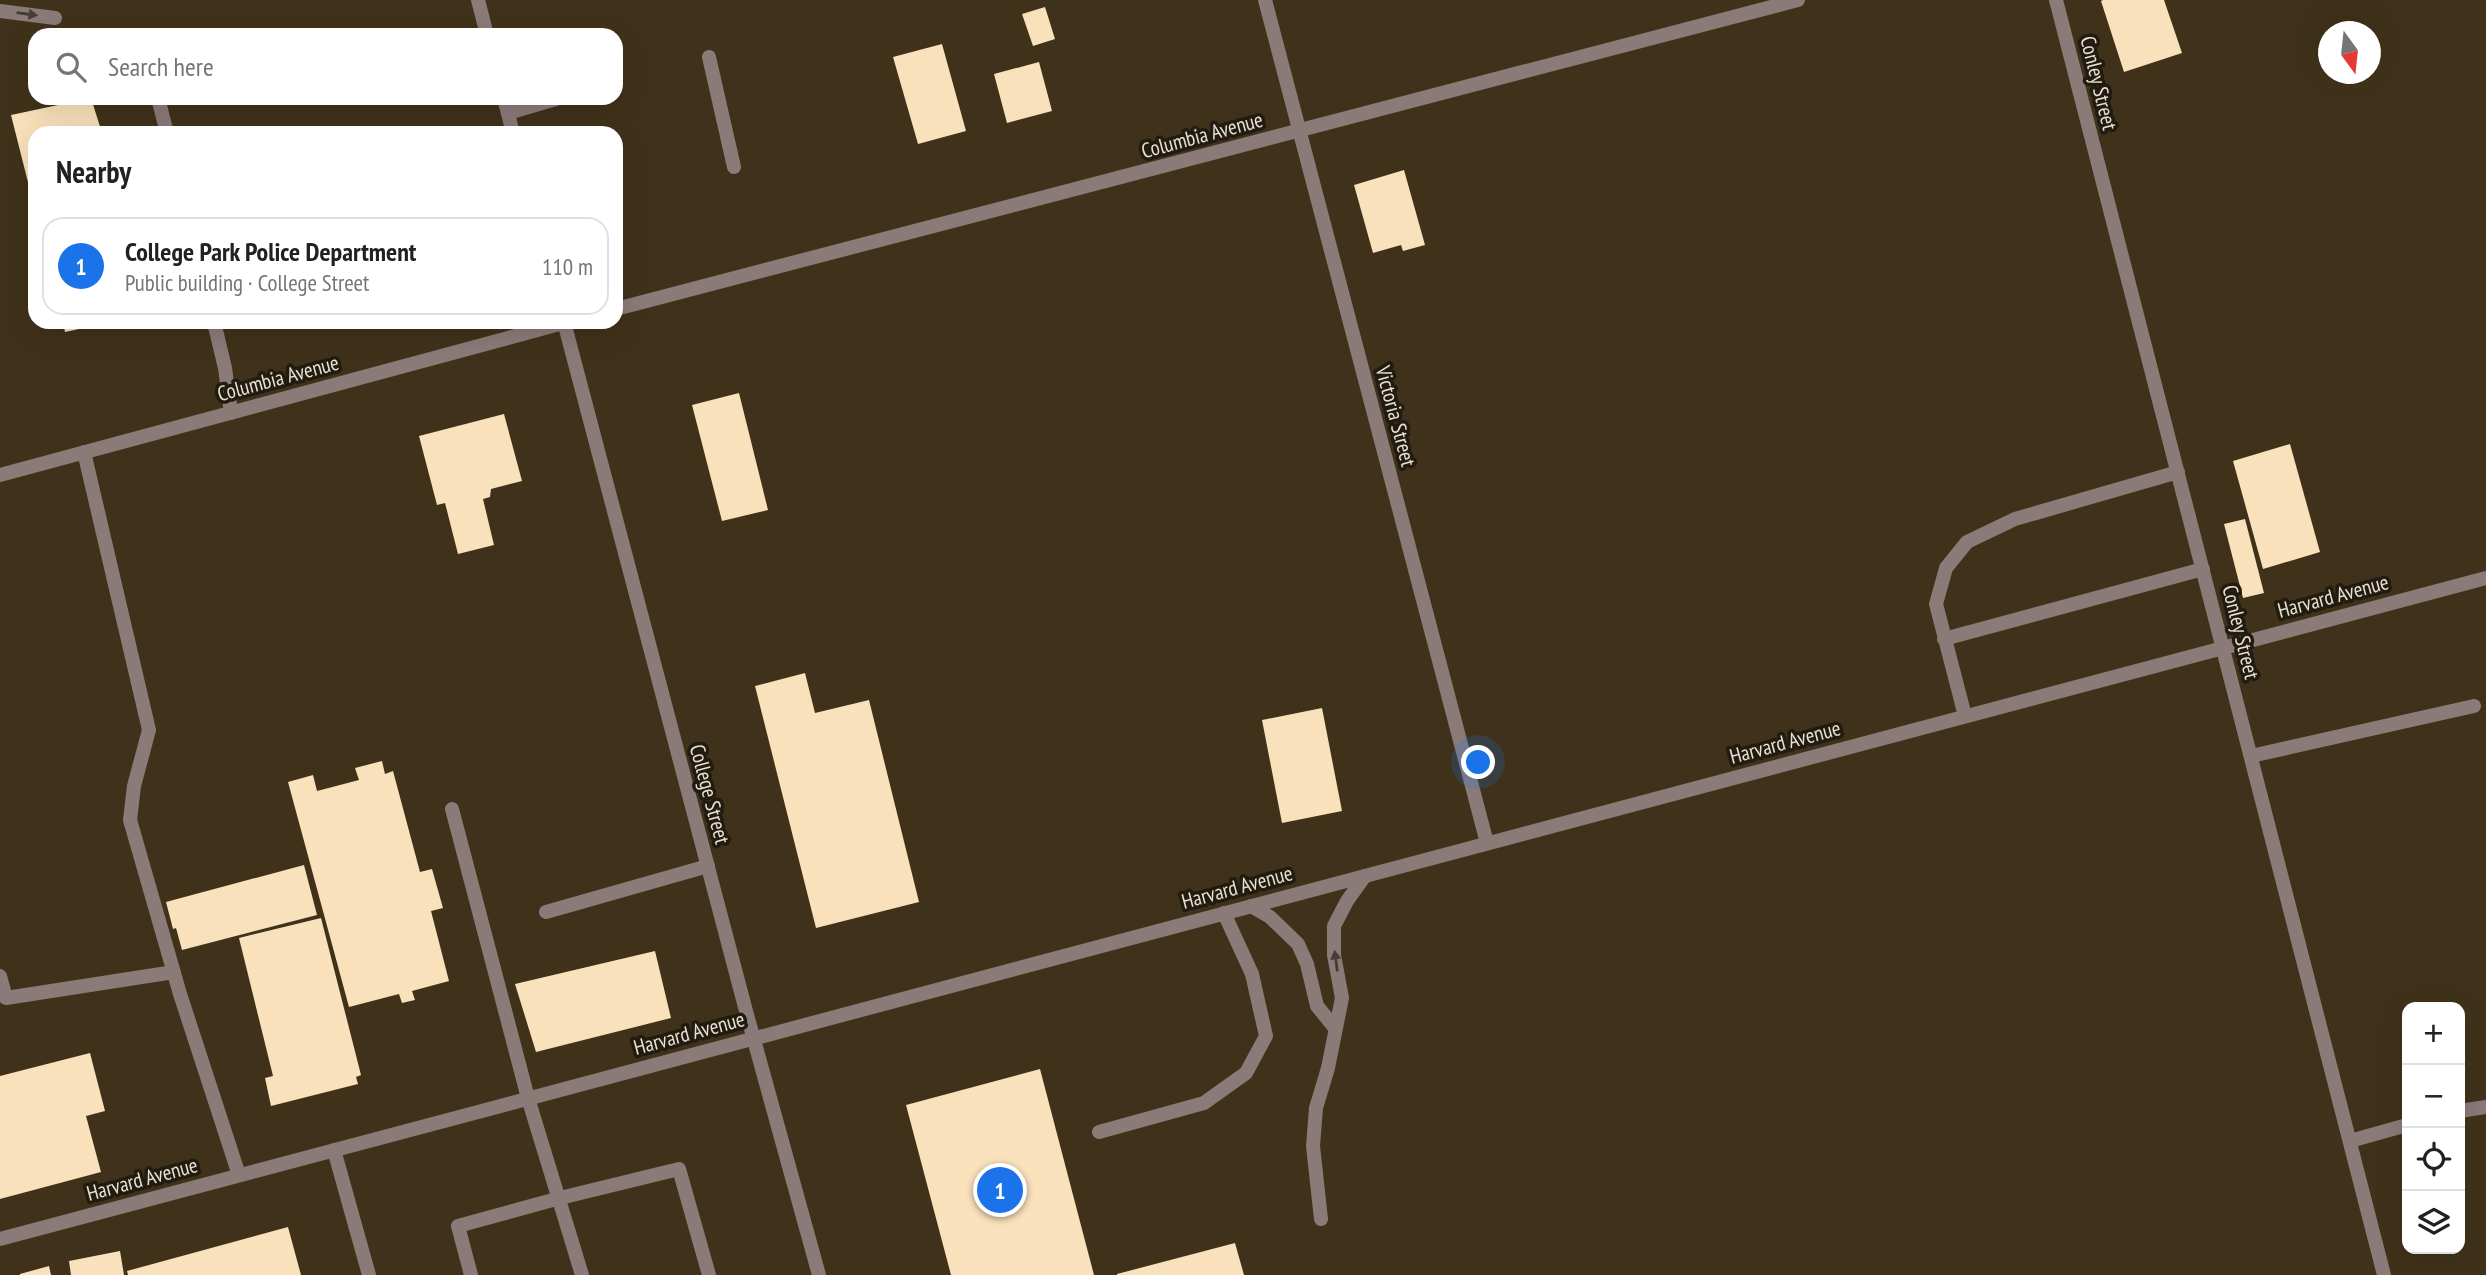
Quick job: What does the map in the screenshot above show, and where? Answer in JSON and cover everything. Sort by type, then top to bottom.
[{"type":"street","points":[[478,0],[485,28]]},
{"type":"street","name":"Victoria Street","points":[[1265,0],[1487,843]]},
{"type":"street","name":"Columbia Avenue","points":[[623,307],[1798,0]]},
{"type":"street","name":"Conley Street","points":[[2056,0],[2384,1275]]},
{"type":"street","points":[[0,10],[55,18]]},
{"type":"street","points":[[709,57],[734,167]]},
{"type":"street","points":[[160,105],[165,126]]},
{"type":"street","points":[[506,105],[511,126]]},
{"type":"street","points":[[508,113],[535,105]]},
{"type":"street","points":[[216,329],[225,368],[231,413]]},
{"type":"street","name":"Columbia Avenue","points":[[0,475],[539,329]]},
{"type":"street","name":"College Street","points":[[567,329],[753,1038],[819,1275]]},
{"type":"street","points":[[84,452],[149,730],[134,786],[130,820],[174,972],[239,1175]]},
{"type":"street","points":[[1965,716],[1936,604],[1946,568],[1966,542],[2015,519],[2178,472]]},
{"type":"street","points":[[1944,639],[2203,569]]},
{"type":"street","name":"Harvard Avenue","points":[[0,1239],[2486,578]]},
{"type":"street","points":[[2251,756],[2474,706]]},
{"type":"street","points":[[452,809],[528,1098],[582,1275]]},
{"type":"street","points":[[546,912],[708,866]]},
{"type":"street","points":[[1321,1219],[1313,1146],[1316,1108],[1328,1068],[1342,998],[1334,955],[1334,926],[1347,901],[1365,876]]},
{"type":"street","points":[[1251,906],[1270,917],[1298,944],[1307,964],[1317,1006],[1335,1028]]},
{"type":"street","points":[[1098,1132],[1204,1103],[1246,1073],[1266,1036],[1252,974],[1224,913]]},
{"type":"street","points":[[0,976],[6,998],[174,972]]},
{"type":"street","points":[[2465,1110],[2486,1107]]},
{"type":"street","points":[[2350,1141],[2402,1126]]},
{"type":"street","points":[[334,1150],[369,1275]]},
{"type":"street","points":[[471,1275],[457,1226],[679,1169],[709,1275]]},
{"type":"building","points":[[2164,0],[2182,53],[2124,72],[2101,1]]},
{"type":"building","points":[[1045,7],[1055,39],[1033,46],[1022,14]]},
{"type":"building","points":[[942,44],[966,131],[918,144],[893,57]]},
{"type":"building","points":[[1039,62],[1052,111],[1007,123],[994,74]]},
{"type":"building","points":[[58,105],[93,105],[100,126],[28,126],[28,182],[11,115]]},
{"type":"building","points":[[1404,170],[1425,245],[1403,251],[1401,245],[1373,253],[1354,185]]},
{"type":"building","points":[[739,393],[768,510],[722,521],[692,405]]},
{"type":"building","points":[[504,414],[522,481],[491,489],[490,497],[483,499],[494,545],[458,554],[445,503],[437,505],[419,436]]},
{"type":"building","points":[[2290,444],[2320,552],[2263,569],[2233,461]]},
{"type":"building","points":[[2245,519],[2264,593],[2243,598],[2224,524]]},
{"type":"building","points":[[805,673],[815,713],[869,700],[919,902],[816,928],[755,686]]},
{"type":"building","points":[[1322,708],[1342,811],[1282,823],[1262,720]]},
{"type":"building","points":[[382,761],[385,774],[393,771],[420,872],[432,869],[443,908],[431,911],[449,981],[412,991],[415,1000],[402,1003],[399,994],[349,1007],[288,782],[313,775],[317,791],[359,780],[355,768]]},
{"type":"building","points":[[304,865],[317,915],[182,950],[166,902]]},
{"type":"building","points":[[321,918],[361,1075],[356,1077],[358,1084],[271,1106],[265,1078],[273,1076],[239,938]]},
{"type":"building","points":[[655,951],[671,1018],[536,1052],[515,984]]},
{"type":"building","points":[[90,1053],[105,1111],[86,1116],[101,1172],[0,1199],[0,1076]]},
{"type":"building","points":[[1040,1069],[1094,1275],[951,1275],[906,1105]]},
{"type":"building","points":[[288,1227],[301,1275],[128,1275],[127,1271]]},
{"type":"building","points":[[1235,1243],[1244,1275],[1117,1275],[1117,1274]]},
{"type":"building","points":[[120,1251],[124,1275],[71,1275],[69,1261]]},
{"type":"building","points":[[49,1266],[51,1275],[20,1275],[20,1274]]},
{"type":"place","name":"College Park Police Department","points":[[1000,1190]]}]
